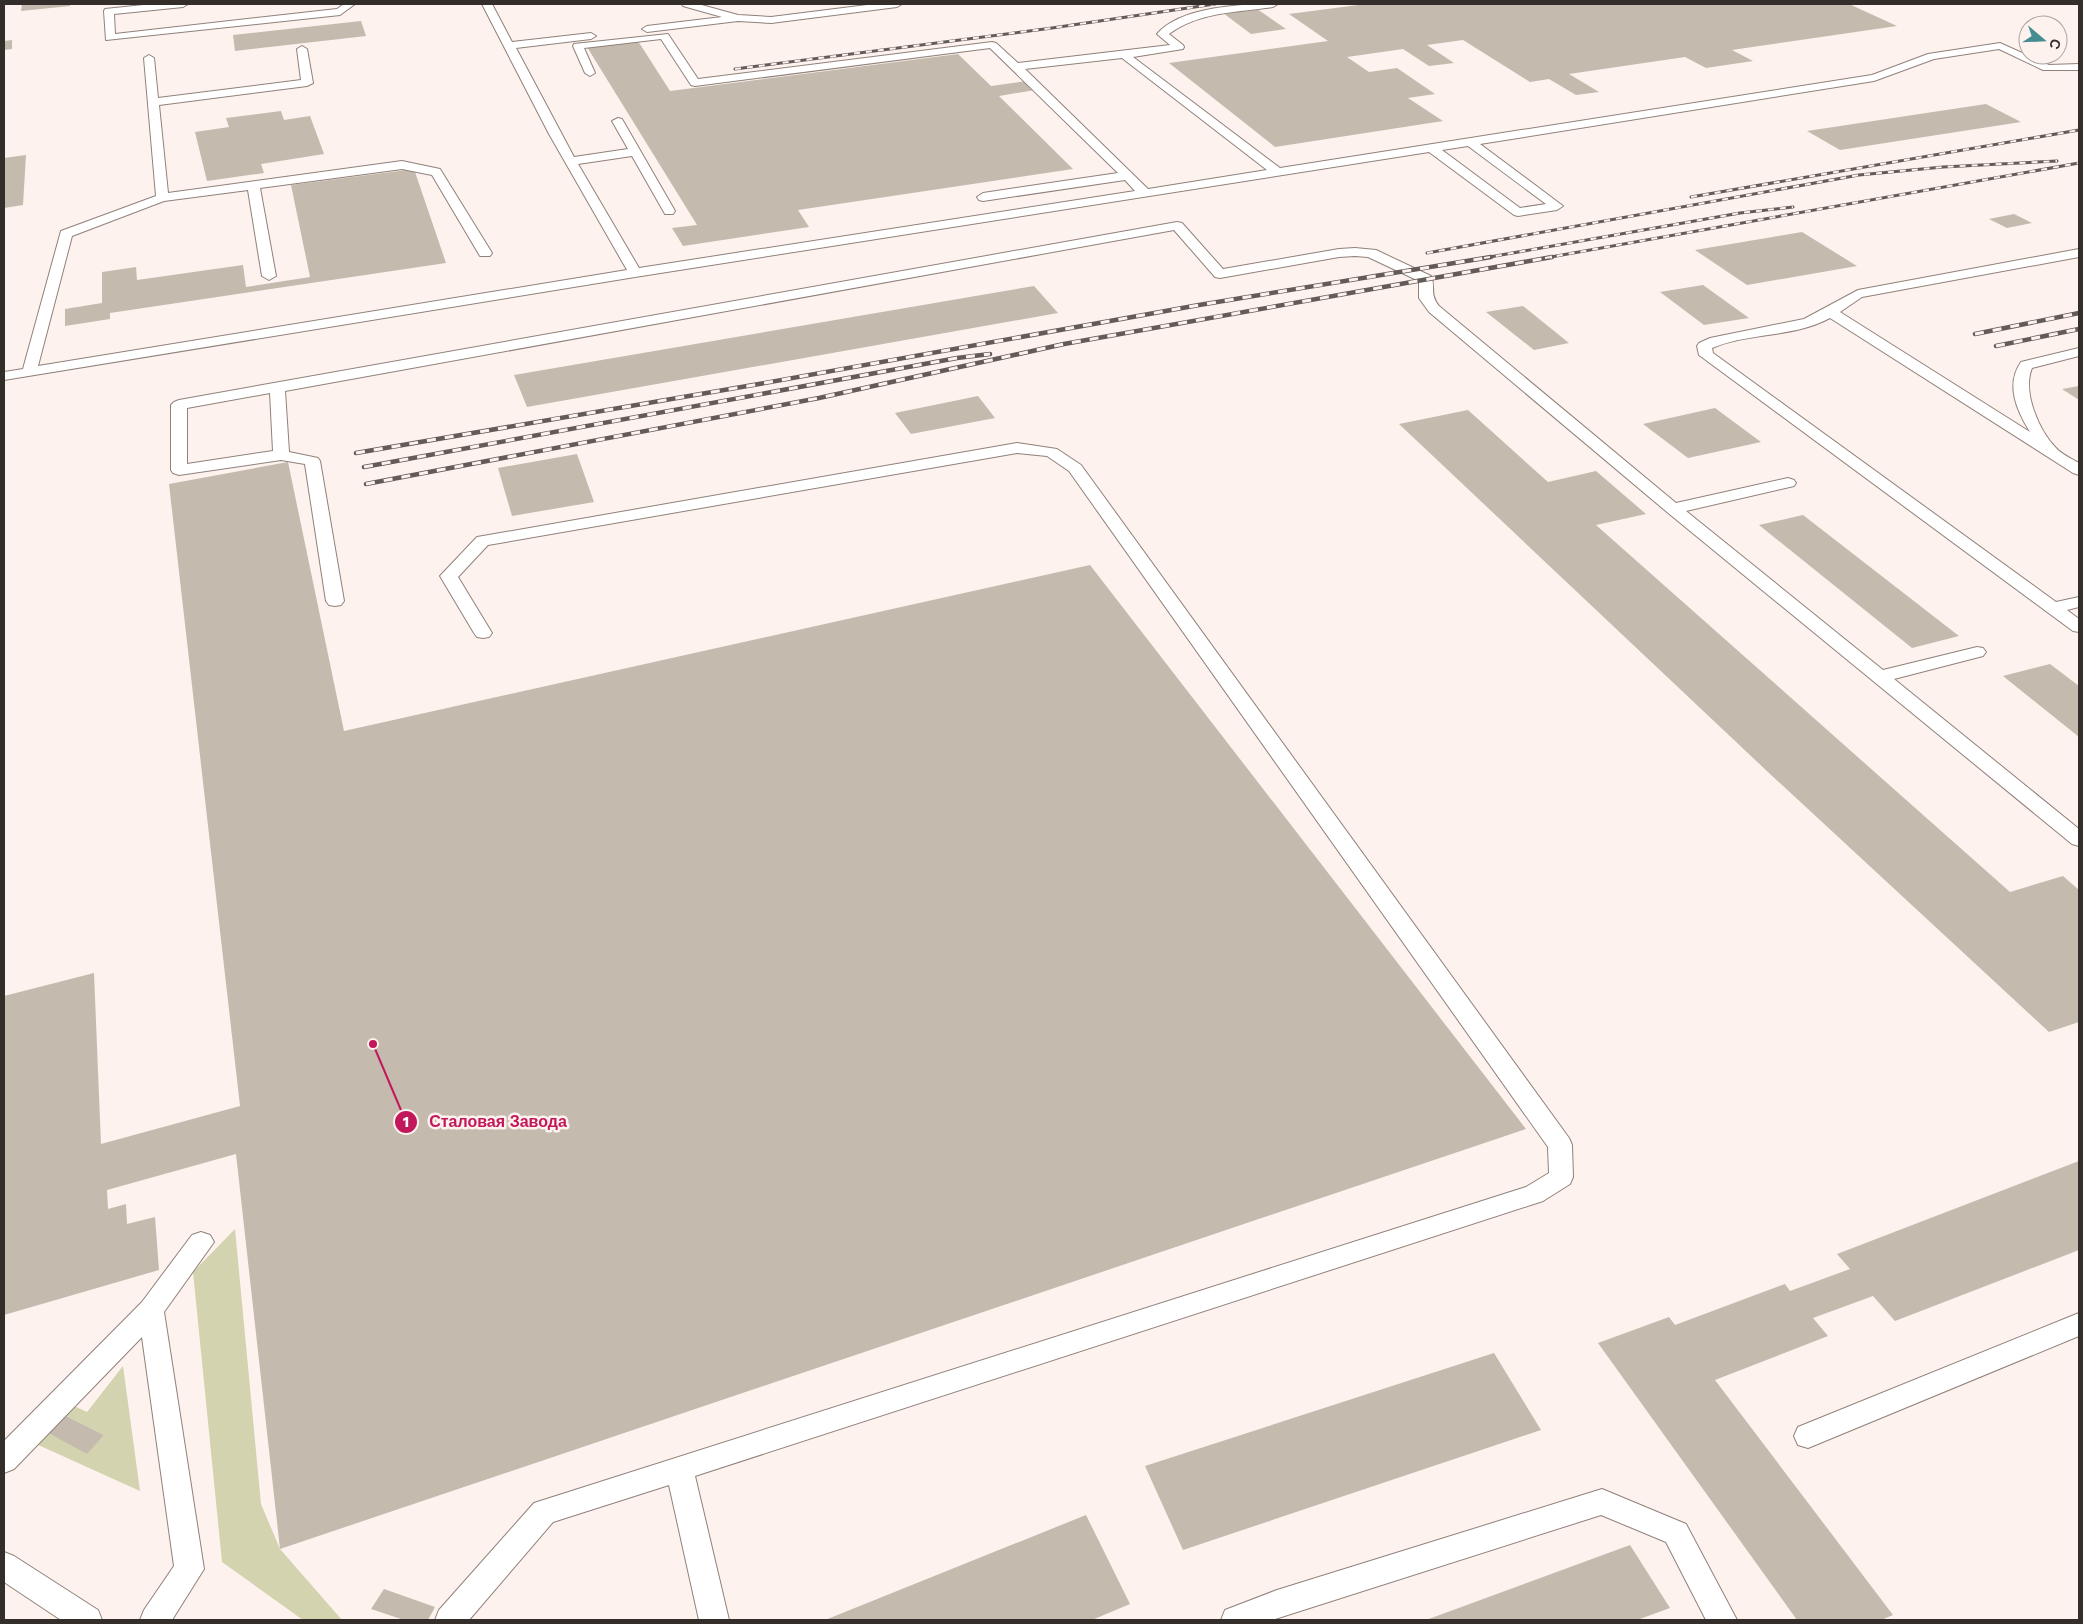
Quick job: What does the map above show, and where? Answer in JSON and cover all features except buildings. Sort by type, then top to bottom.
[{"type":"lane","points":[[98,4],[109,11],[183,4]]},
{"type":"lane","points":[[109,11],[110,38],[340,12],[350,4]]},
{"type":"lane","points":[[487,4],[571,162],[635,273]]},
{"type":"lane","points":[[687,4],[738,18]]},
{"type":"lane","points":[[509,46],[738,18],[770,20],[897,4]]},
{"type":"lane","points":[[1016,67],[1179,47],[1162,34],[1178,22],[1207,13],[1273,4]]},
{"type":"lane","points":[[590,73],[578,46],[664,36],[695,83],[992,45],[1144,192]]},
{"type":"lane","points":[[4,376],[635,273],[1874,78],[1932,56],[2000,46],[2047,68],[2079,67]]},
{"type":"lane","points":[[153,102],[307,83],[302,49]]},
{"type":"lane","points":[[1124,55],[1276,171]]},
{"type":"lane","points":[[149,58],[162,198]]},
{"type":"lane","points":[[618,121],[669,210]]},
{"type":"lane","points":[[1431,147],[1518,212],[1557,206],[1469,141]]},
{"type":"lane","points":[[571,162],[636,152]]},
{"type":"lane","points":[[29,372],[66,234],[162,198],[402,165],[436,172],[485,253]]},
{"type":"lane","points":[[983,197],[1126,176]]},
{"type":"lane","points":[[253,184],[269,276]]},
{"type":"lane","points":[[335,601],[312,461],[281,455],[179,470],[179,405],[277,389],[1177,226],[1220,274],[1340,253],[1356,252],[1371,253],[1426,279],[1426,298],[1434,309],[1673,509],[2079,839]]},
{"type":"lane","points":[[2079,253],[1858,294],[1841,303],[1832,313],[1802,325],[1718,339],[1704,346],[1706,355],[2079,627]]},
{"type":"lane","points":[[1832,313],[2079,470]]},
{"type":"lane","points":[[2052,452],[2038,434],[2021,398],[2021,380],[2026,366],[2079,352]]},
{"type":"lane","points":[[277,389],[281,455]]},
{"type":"lane","points":[[452,1620],[544,1512],[1534,1194],[1561,1177],[1560,1145],[1075,468],[1051,452],[1017,448],[482,541],[448,576],[483,633]]},
{"type":"lane","points":[[1673,509],[1788,483]]},
{"type":"lane","points":[[2054,608],[2079,602]]},
{"type":"lane","points":[[1879,677],[1977,652]]},
{"type":"lane","points":[[4,1460],[151,1310],[201,1242]]},
{"type":"lane","points":[[151,1310],[189,1569],[155,1620]]},
{"type":"lane","points":[[1808,1436],[2079,1324]]},
{"type":"lane","points":[[679,1469],[714,1620]]},
{"type":"lane","points":[[1236,1620],[1277,1604],[1602,1502],[1676,1533],[1722,1620]]},
{"type":"lane","points":[[4,1566],[87,1620]]},
{"type":"green space","points":[[235,1229],[261,1504],[280,1549],[342,1620],[303,1620],[222,1562],[193,1272]]},
{"type":"green space","points":[[123,1366],[140,1491],[36,1444],[48,1433],[87,1453],[104,1435],[58,1412],[70,1404],[87,1412]]},
{"type":"railway","points":[[735,69],[1052,28],[1215,4]]},
{"type":"railway","points":[[1691,197],[2079,130]]},
{"type":"railway","points":[[1427,253],[1859,175],[1943,167],[2057,161]]},
{"type":"railway","points":[[1545,258],[2079,163]]},
{"type":"railway","points":[[1484,258],[1740,213],[1793,207]]},
{"type":"railway","points":[[356,453],[759,384],[1199,305],[1491,257]]},
{"type":"railway","points":[[366,484],[819,398],[1064,344],[1552,257]]},
{"type":"railway","points":[[1975,334],[2079,313]]},
{"type":"railway","points":[[1996,346],[2079,329]]},
{"type":"railway","points":[[364,467],[957,358],[990,354]]},
{"type":"place","name":"Сталовая Завода","points":[[373,1044]]}]
